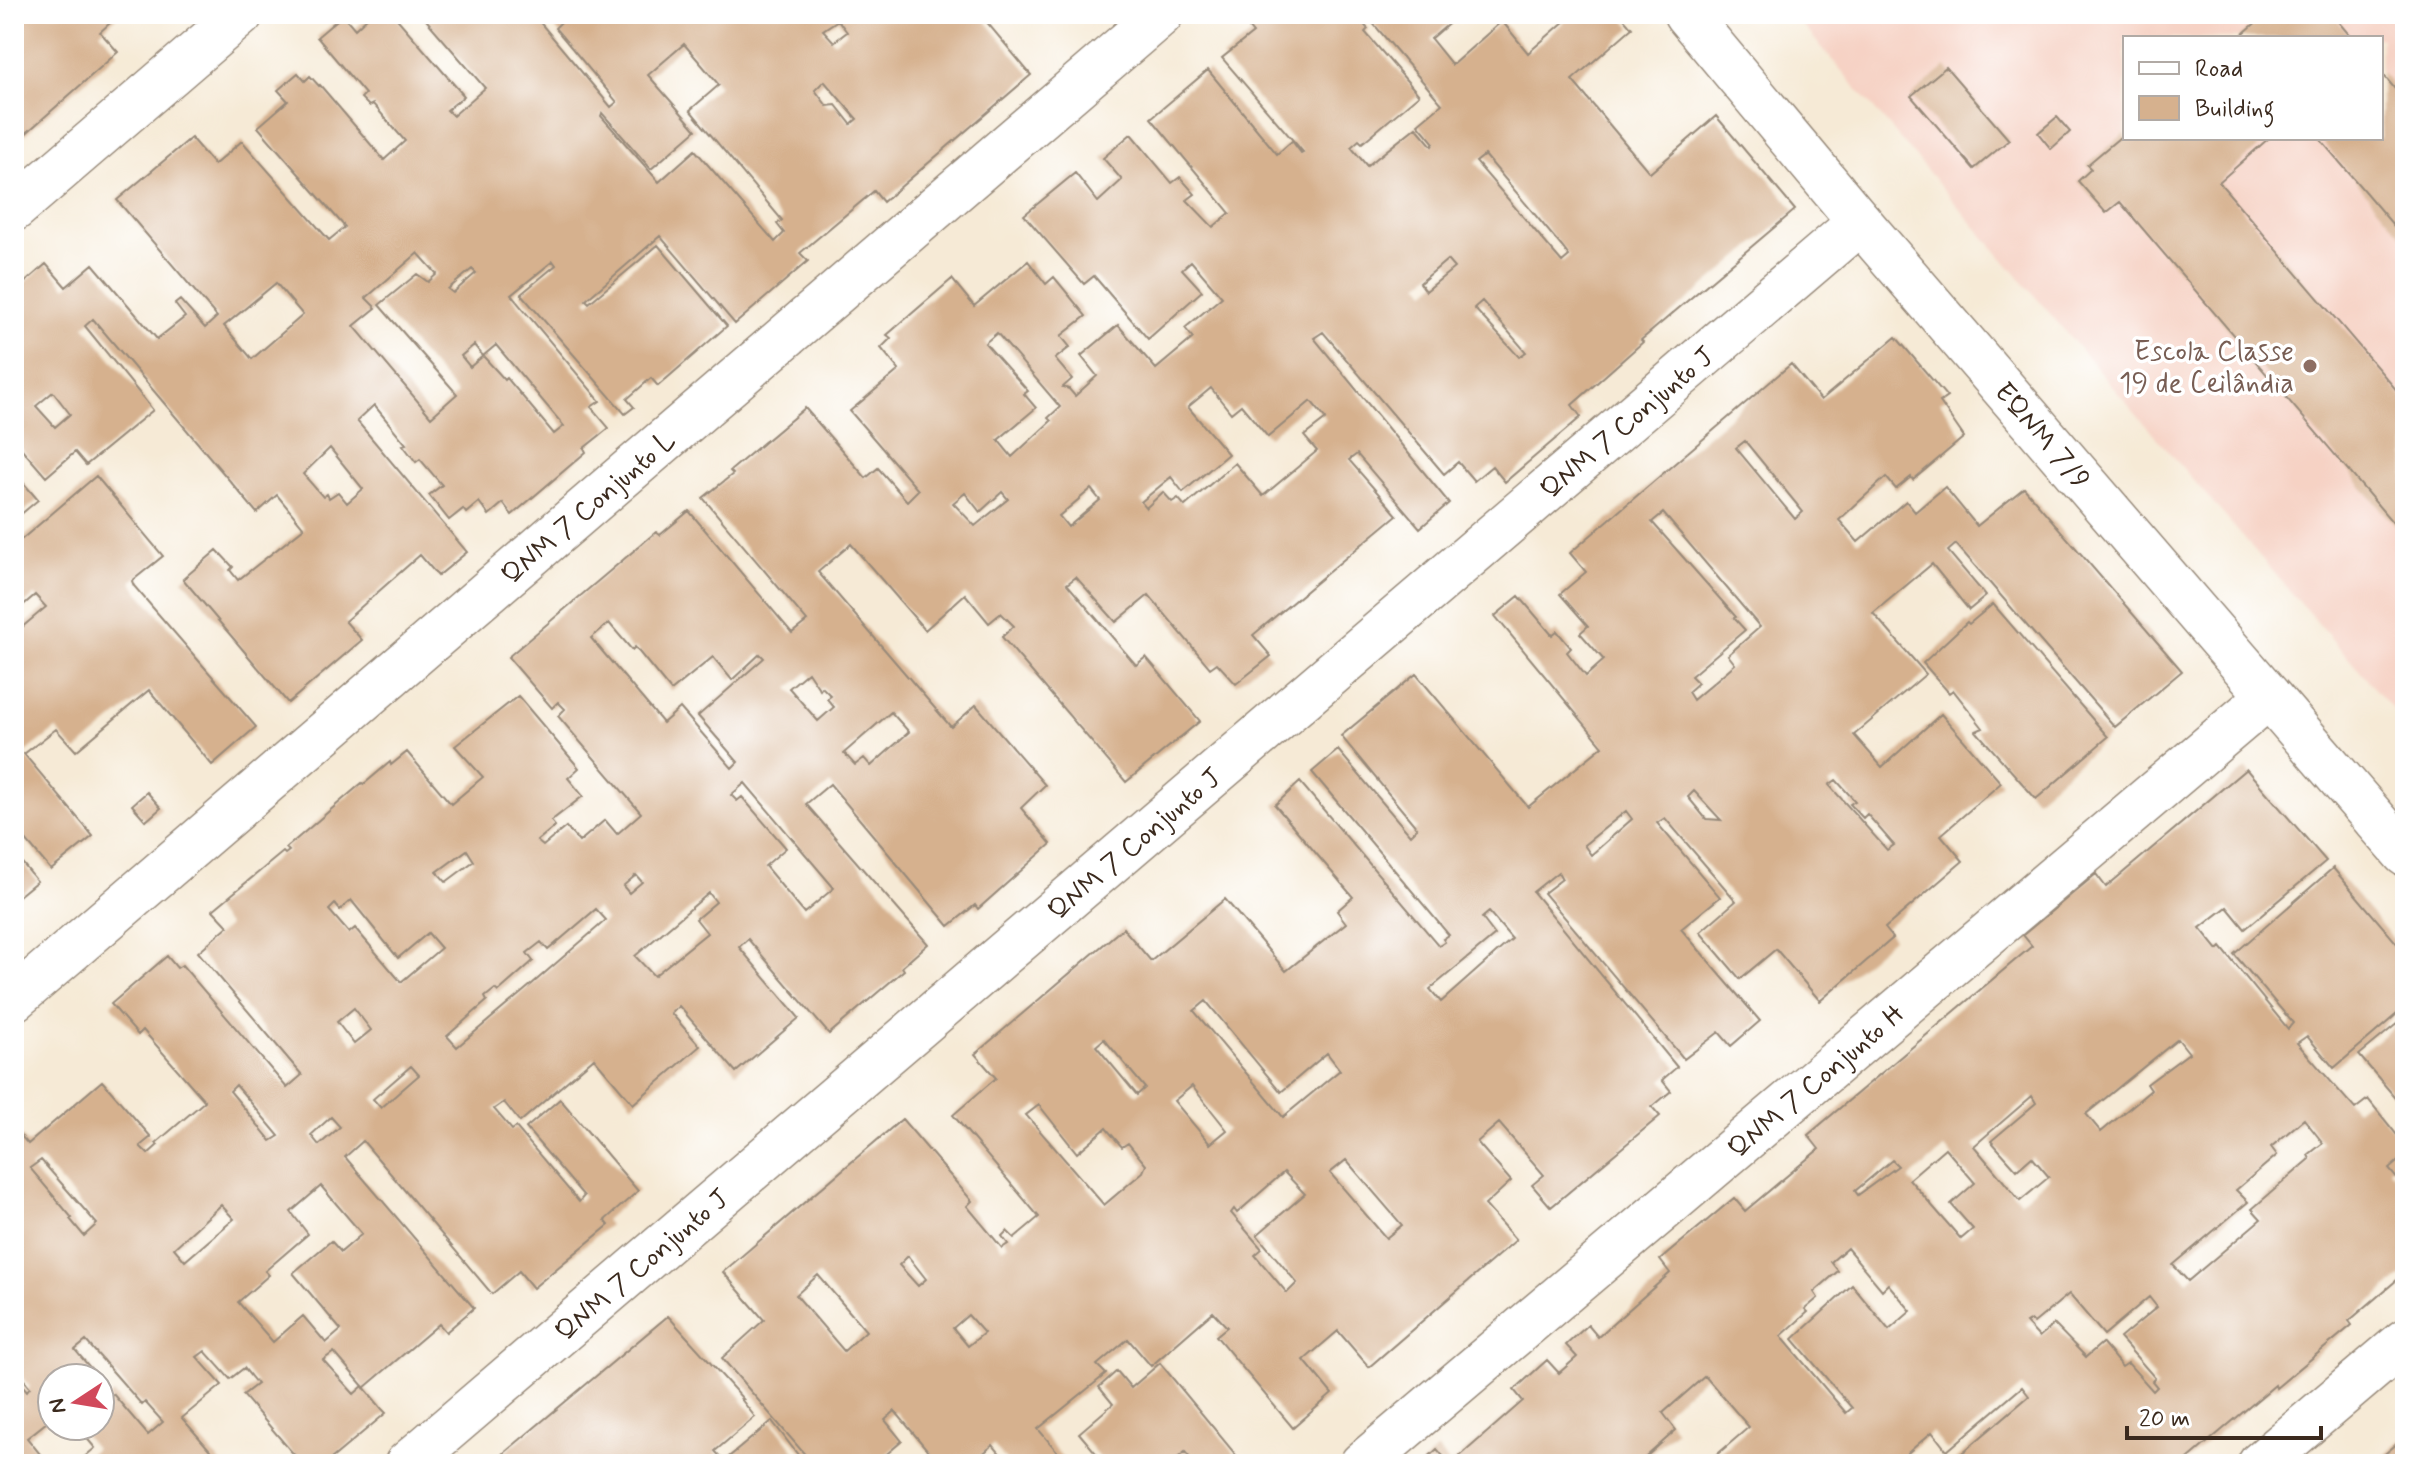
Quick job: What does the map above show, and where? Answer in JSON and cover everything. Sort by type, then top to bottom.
[{"type":"street","points":[[14,209],[241,14]]},
{"type":"street","name":"QNM 7 Conjunto L","points":[[14,999],[1161,14]]},
{"type":"street","name":"EQNM 7/9","points":[[1686,14],[1860,222],[2405,854]]},
{"type":"street","name":"QNM 7 Conjunto J","points":[[407,1464],[1860,222]]},
{"type":"street","name":"QNM 7 Conjunto H","points":[[1362,1464],[2268,697]]},
{"type":"street","points":[[2260,1464],[2405,1341]]},
{"type":"shaded area","points":[[1793,14],[2405,14],[2405,723],[2154,435]]},
{"type":"building","points":[[14,14],[120,14],[100,32],[118,52],[14,144]]},
{"type":"building","points":[[371,14],[393,14],[464,96],[447,110],[453,116],[485,88],[421,14],[533,14],[611,107],[617,102],[555,28],[569,14],[980,14],[1031,75],[883,202],[874,191],[800,253],[808,261],[735,324],[660,236],[586,300],[589,303],[658,245],[727,326],[658,386],[651,378],[627,399],[634,407],[625,414],[521,294],[556,265],[553,261],[511,295],[600,401],[591,407],[609,428],[584,448],[586,452],[512,515],[503,503],[489,515],[479,502],[466,513],[463,509],[449,520],[429,495],[442,485],[420,459],[416,462],[403,445],[406,444],[374,405],[357,421],[467,552],[438,576],[420,555],[345,621],[362,640],[288,703],[183,579],[217,550],[233,567],[230,570],[238,580],[304,528],[277,495],[257,513],[93,319],[85,326],[153,410],[86,465],[75,452],[46,477],[14,440],[14,292],[46,264],[66,287],[93,264],[157,339],[185,317],[175,304],[180,300],[205,328],[217,317],[117,200],[191,138],[214,165],[242,141],[329,240],[345,227],[258,127],[288,101],[278,90],[298,73],[305,81],[310,76],[320,85],[384,160],[405,141],[373,104],[369,106],[361,98],[365,94],[317,37],[343,15],[355,29]],"holes":[[[838,20],[847,32],[834,42],[823,30]],[[684,44],[719,85],[690,110],[782,220],[777,224],[784,233],[775,242],[695,150],[659,182],[601,116],[602,113],[651,169],[696,130],[648,75]],[[824,81],[857,119],[851,124],[836,105],[827,106],[815,90]],[[418,253],[437,274],[428,282],[417,274],[379,305],[457,394],[431,417],[354,326],[376,308],[366,298]],[[472,269],[476,273],[453,293],[448,289]],[[276,283],[303,315],[252,359],[224,326]],[[474,345],[483,356],[470,367],[461,356]],[[496,345],[564,426],[554,434],[507,378],[505,380],[483,356]],[[53,392],[70,414],[55,427],[36,406]],[[330,448],[363,489],[347,503],[338,492],[329,498],[327,494],[323,497],[303,474]]]},
{"type":"building","points":[[1264,14],[1355,14],[1368,29],[1365,32],[1419,95],[1362,143],[1359,140],[1351,147],[1367,166],[1416,127],[1432,146],[1434,143],[1418,124],[1442,104],[1365,14],[1460,14],[1431,39],[1452,65],[1502,21],[1528,53],[1573,14],[1620,14],[1632,28],[1572,80],[1650,173],[1716,116],[1795,210],[1641,340],[1643,342],[1572,405],[1581,417],[1505,482],[1492,466],[1474,481],[1458,462],[1444,474],[1323,332],[1314,338],[1449,503],[1420,528],[1357,454],[1349,460],[1397,515],[1253,635],[1271,656],[1236,684],[1217,663],[1210,668],[1149,595],[1116,622],[1076,577],[1067,584],[1136,665],[1146,657],[1200,721],[1126,782],[1002,637],[1014,626],[1001,613],[989,623],[965,594],[925,630],[851,544],[818,572],[951,727],[976,705],[1045,785],[1021,808],[1051,844],[978,909],[975,905],[949,926],[830,784],[806,804],[928,944],[902,967],[904,970],[829,1034],[748,939],[739,947],[799,1018],[736,1072],[679,1006],[671,1013],[700,1046],[633,1104],[594,1058],[520,1122],[504,1102],[494,1109],[512,1130],[516,1127],[579,1202],[584,1196],[526,1128],[560,1099],[638,1191],[605,1220],[609,1225],[533,1288],[519,1271],[492,1294],[363,1141],[345,1157],[474,1308],[446,1332],[439,1324],[364,1388],[386,1413],[325,1464],[302,1464],[243,1395],[257,1384],[244,1368],[230,1379],[205,1351],[197,1357],[222,1385],[182,1418],[222,1464],[76,1464],[95,1448],[90,1442],[116,1442],[116,1398],[148,1435],[163,1422],[145,1402],[142,1405],[116,1375],[116,1362],[104,1362],[86,1341],[75,1350],[85,1362],[36,1362],[36,1431],[27,1438],[48,1464],[14,1464],[14,1375],[27,1391],[30,1387],[14,1368],[14,1128],[28,1144],[102,1081],[151,1137],[140,1146],[148,1154],[158,1145],[156,1143],[205,1101],[143,1030],[138,1035],[111,1004],[167,956],[177,968],[182,965],[287,1088],[302,1075],[198,952],[228,926],[213,910],[283,852],[289,851],[286,848],[362,783],[407,752],[451,804],[483,777],[455,746],[518,696],[579,768],[568,778],[583,796],[551,821],[555,826],[537,841],[543,846],[566,827],[579,842],[605,820],[617,834],[641,813],[558,716],[565,709],[558,702],[552,708],[508,657],[656,532],[660,535],[689,511],[792,633],[807,621],[703,498],[805,408],[866,478],[878,468],[907,501],[918,490],[850,411],[899,370],[881,348],[891,338],[887,335],[952,279],[974,306],[1028,261],[1046,284],[1054,277],[1086,316],[1061,336],[1070,347],[1055,359],[1072,379],[1063,387],[1075,396],[1097,376],[1081,356],[1118,325],[1156,369],[1193,338],[1185,328],[1222,297],[1191,261],[1182,269],[1202,291],[1148,339],[1094,276],[1084,284],[1024,215],[1075,173],[1098,202],[1122,180],[1103,158],[1131,134],[1172,183],[1180,177],[1195,194],[1187,200],[1213,227],[1230,213],[1151,118],[1208,70],[1277,154],[1292,141],[1303,152],[1222,58],[1253,33],[1248,27]],"holes":[[[1485,155],[1569,256],[1562,262],[1476,162]],[[1447,260],[1454,268],[1426,291],[1420,283]],[[1482,301],[1526,352],[1519,357],[1474,308]],[[997,333],[1060,407],[1048,418],[1051,421],[1012,457],[998,440],[1036,408],[1024,394],[1028,391],[985,343]],[[1211,388],[1231,413],[1241,405],[1268,437],[1311,401],[1326,419],[1304,436],[1317,451],[1263,496],[1235,463],[1185,506],[1178,498],[1172,502],[1163,492],[1146,508],[1141,502],[1171,477],[1183,492],[1228,454],[1188,407]],[[1091,489],[1100,500],[1068,527],[1059,516]],[[1002,492],[1008,499],[975,526],[953,503],[965,493],[980,512]],[[609,623],[632,650],[635,647],[671,691],[713,657],[732,680],[760,654],[764,658],[698,716],[738,762],[732,768],[680,708],[663,723],[591,638]],[[808,672],[820,690],[822,687],[831,696],[827,699],[834,707],[818,721],[789,688]],[[891,712],[909,732],[871,766],[864,758],[855,765],[844,753]],[[745,783],[834,888],[804,913],[765,866],[786,848],[742,797],[737,801],[731,795]],[[467,850],[474,861],[446,882],[437,872]],[[636,875],[642,882],[629,893],[623,886]],[[709,893],[716,902],[696,919],[707,933],[654,976],[635,956]],[[351,900],[398,958],[428,933],[441,948],[401,982],[355,928],[349,933],[329,910],[335,904],[340,910]],[[596,909],[606,920],[457,1047],[447,1036],[487,1001],[485,997],[495,989],[498,992],[533,961],[527,953],[541,942],[548,950]],[[354,1008],[371,1030],[354,1044],[337,1022]],[[411,1066],[419,1075],[381,1108],[373,1099]],[[236,1085],[279,1136],[271,1141],[230,1091]],[[331,1117],[340,1127],[319,1145],[311,1135]],[[41,1160],[97,1224],[84,1236],[30,1168]],[[321,1186],[362,1234],[341,1252],[331,1241],[293,1273],[341,1330],[326,1343],[303,1316],[273,1342],[238,1302],[269,1275],[265,1271],[308,1234],[291,1212]],[[221,1205],[234,1219],[185,1261],[174,1248]],[[334,1352],[363,1386],[354,1394],[323,1360]]]},
{"type":"building","points":[[2266,14],[2339,14],[2335,18],[2350,36],[2240,36]]},
{"type":"building","points":[[1946,67],[2009,140],[1974,169],[1911,96]]},
{"type":"building","points":[[2383,74],[2405,101],[2405,239],[2321,140],[2383,140]]},
{"type":"building","points":[[2057,117],[2070,132],[2051,149],[2038,133]]},
{"type":"building","points":[[2123,135],[2123,140],[2267,140],[2219,182],[2405,400],[2405,537],[2120,202],[2106,213],[2078,181],[2091,169],[2087,165]]},
{"type":"building","points":[[1896,337],[1947,397],[1940,402],[1964,437],[1913,480],[1911,477],[1896,489],[1886,477],[1839,520],[1858,542],[1906,501],[1915,512],[1945,487],[1977,526],[2024,488],[2182,671],[2115,727],[1956,544],[1948,551],[1986,596],[1969,610],[1932,564],[1873,613],[1926,674],[1854,735],[1882,767],[1941,714],[2001,783],[1941,835],[1963,861],[1885,928],[1893,938],[1820,1001],[1776,949],[1740,979],[1700,932],[1736,901],[1665,818],[1657,823],[1720,897],[1681,929],[1760,1021],[1731,1046],[1719,1032],[1684,1059],[1544,893],[1562,879],[1558,872],[1533,892],[1677,1067],[1662,1080],[1671,1091],[1652,1107],[1660,1116],[1551,1207],[1532,1185],[1544,1175],[1499,1123],[1477,1142],[1511,1181],[1485,1205],[1516,1240],[1369,1367],[1338,1331],[1304,1360],[1332,1394],[1293,1428],[1216,1336],[1227,1327],[1213,1312],[1151,1366],[1128,1339],[1097,1365],[1106,1374],[1038,1429],[1068,1464],[1004,1464],[1007,1462],[993,1445],[971,1464],[939,1464],[895,1411],[885,1420],[902,1441],[875,1464],[813,1464],[722,1358],[764,1320],[723,1272],[902,1119],[972,1201],[967,1206],[1002,1248],[1008,1244],[1002,1236],[1007,1231],[1014,1238],[1039,1217],[953,1115],[996,1078],[975,1054],[1123,928],[1151,961],[1225,899],[1286,971],[1346,923],[1337,911],[1353,897],[1275,805],[1300,782],[1439,946],[1445,942],[1443,939],[1449,935],[1312,772],[1338,750],[1410,835],[1417,828],[1341,736],[1416,674],[1528,807],[1603,746],[1495,616],[1519,596],[1552,635],[1557,631],[1571,648],[1567,652],[1586,676],[1604,660],[1580,633],[1588,626],[1560,594],[1586,572],[1570,553],[1791,364],[1821,400]],"holes":[[[1745,441],[1803,512],[1795,519],[1736,448]],[[1663,513],[1760,627],[1728,655],[1735,664],[1693,700],[1688,692],[1698,683],[1691,676],[1745,630],[1652,522]],[[1836,780],[1855,801],[1850,804],[1863,818],[1867,814],[1894,845],[1887,850],[1829,785]],[[1694,791],[1721,820],[1706,819],[1688,797]],[[1626,811],[1632,819],[1591,855],[1584,845]],[[1489,912],[1512,939],[1441,1002],[1430,989],[1495,935],[1482,918]],[[1206,1001],[1281,1092],[1327,1053],[1340,1070],[1283,1117],[1194,1011]],[[1104,1039],[1145,1088],[1137,1095],[1096,1046]],[[1192,1086],[1227,1130],[1210,1144],[1174,1101]],[[1039,1105],[1077,1153],[1106,1128],[1122,1147],[1128,1143],[1146,1165],[1143,1172],[1104,1205],[1026,1115]],[[1346,1160],[1402,1225],[1386,1238],[1330,1173]],[[1284,1172],[1305,1194],[1257,1235],[1297,1283],[1287,1293],[1255,1255],[1262,1249],[1231,1213],[1234,1209],[1237,1213]],[[908,1256],[926,1279],[918,1286],[899,1265]],[[818,1275],[866,1331],[844,1351],[796,1295]],[[968,1315],[984,1333],[968,1346],[953,1328]]]},
{"type":"building","points":[[14,472],[38,500],[14,520]]},
{"type":"building","points":[[96,476],[163,556],[132,581],[134,586],[256,727],[212,765],[149,690],[76,751],[56,729],[24,754],[93,836],[51,870],[14,826],[14,634],[46,607],[35,595],[14,613],[14,529],[22,539]]},
{"type":"building","points":[[1993,604],[2108,737],[2036,799],[1976,731],[1983,728],[1953,690],[1949,693],[1923,663],[1967,622],[1969,624]]},
{"type":"building","points":[[2246,769],[2326,861],[2245,929],[2227,907],[2200,928],[2218,950],[2221,947],[2288,1029],[2293,1023],[2234,954],[2333,868],[2405,953],[2405,1007],[2334,1068],[2307,1036],[2297,1043],[2355,1109],[2368,1099],[2405,1145],[2405,1155],[2389,1169],[2405,1188],[2405,1273],[2349,1321],[2352,1325],[2182,1464],[1959,1464],[1955,1459],[2029,1396],[2022,1387],[1947,1451],[1932,1432],[1895,1464],[1706,1464],[1749,1427],[1705,1376],[1663,1413],[1676,1430],[1638,1464],[1451,1464],[1523,1401],[1514,1390],[1547,1360],[1559,1373],[1577,1357],[1566,1345],[1588,1325],[1598,1337],[1670,1273],[1660,1260],[1734,1198],[1745,1211],[1819,1149],[1808,1135],[2032,946],[2023,935],[2096,874],[2106,887]],"holes":[[[2178,1039],[2189,1053],[2147,1084],[2151,1090],[2101,1132],[2086,1114]],[[2032,1096],[2036,1103],[1991,1141],[2017,1170],[2032,1157],[2049,1177],[2020,1201],[1974,1146]],[[2304,1119],[2323,1143],[2308,1155],[2310,1159],[2252,1209],[2261,1219],[2188,1281],[2173,1265],[2248,1202],[2236,1190],[2277,1155],[2271,1147]],[[1945,1148],[1975,1183],[1951,1204],[1973,1229],[1961,1239],[1909,1179]],[[1892,1160],[1898,1166],[1858,1195],[1855,1191]],[[1847,1248],[1882,1290],[1888,1284],[1911,1311],[1889,1330],[1852,1285],[1793,1339],[1852,1408],[1846,1413],[1781,1336],[1808,1312],[1805,1309],[1818,1298],[1814,1292],[1838,1271],[1831,1262]],[[2069,1294],[2104,1335],[2149,1297],[2157,1307],[2120,1338],[2155,1378],[2152,1381],[2157,1387],[2153,1391],[2128,1363],[2122,1367],[2102,1343],[2086,1357],[2054,1324],[2039,1337],[2026,1323],[2031,1320],[2034,1323]]]},
{"type":"building","points":[[147,792],[161,808],[146,821],[132,805]]},
{"type":"building","points":[[14,853],[37,881],[14,900]]},
{"type":"building","points":[[2405,1017],[2405,1109],[2359,1055]]},
{"type":"building","points":[[668,1316],[743,1399],[755,1417],[715,1451],[724,1461],[772,1421],[805,1464],[491,1464]]},
{"type":"building","points":[[1160,1363],[1236,1455],[1225,1464],[1195,1464],[1185,1452],[1170,1464],[1105,1464],[1079,1433],[1113,1404],[1099,1387],[1117,1371],[1131,1388]]},
{"type":"building","points":[[2405,1437],[2405,1464],[2373,1464]]},
{"type":"building","points":[[1437,1449],[1450,1464],[1421,1464]]},
{"type":"place","name":"Escola Classe 19 de Ceilândia","points":[[2310,366]]}]
